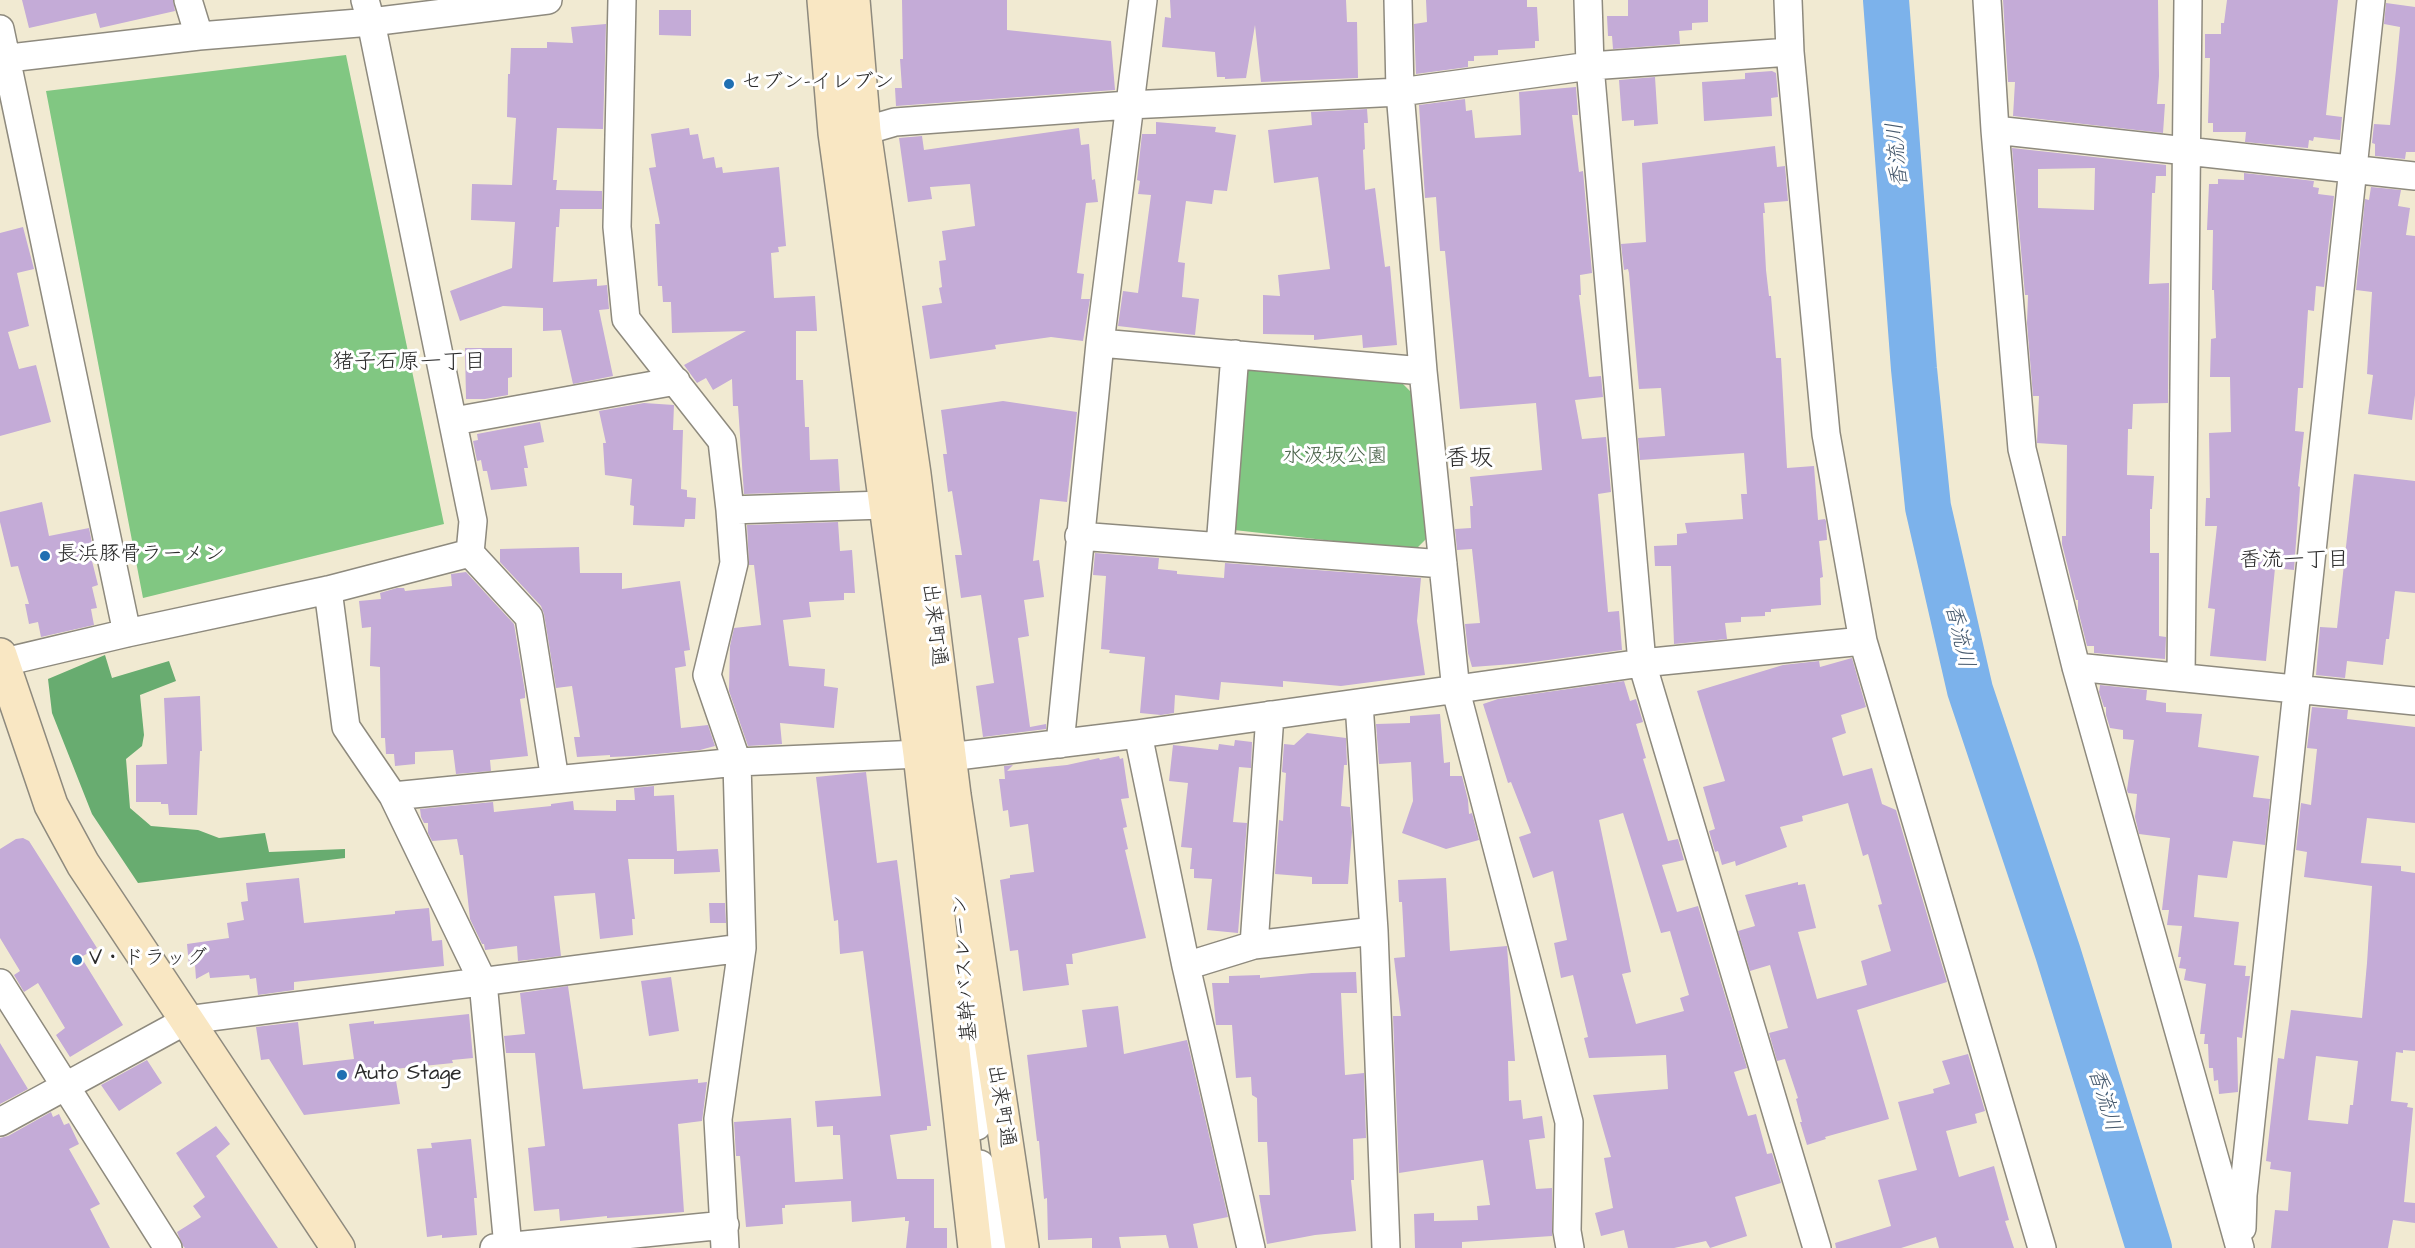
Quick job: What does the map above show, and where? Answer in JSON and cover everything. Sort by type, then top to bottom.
[{"type":"main road","name":"出来町通","points":[[824,0],[835,133],[884,505],[934,756],[954,795],[1022,1248]]},
{"type":"main road","name":"出来町通","points":[[853,0],[864,131],[914,474],[934,756],[975,1248]]},
{"type":"main road","points":[[1,660],[51,805],[83,864],[338,1248]]},
{"type":"street","points":[[188,0],[198,36]]},
{"type":"street","points":[[2,59],[198,36],[368,11],[548,0]]},
{"type":"street","points":[[328,590],[346,727],[393,796],[483,982],[501,1247],[725,1236],[718,1119],[742,948],[736,762],[707,675],[734,563],[730,510],[722,441],[626,320],[618,227],[622,0]]},
{"type":"street","points":[[1060,744],[1079,536],[1143,0]]},
{"type":"street","points":[[1398,0],[1400,92],[1424,371],[1456,691],[1569,1122],[1567,1231],[1570,1248]]},
{"type":"street","points":[[1588,0],[1590,66],[1642,663],[1817,1248]]},
{"type":"street","points":[[1788,0],[1790,52],[1826,434],[1863,641],[2042,1248]]},
{"type":"street","points":[[1987,0],[1995,130],[2022,449],[2076,667],[2241,1248]]},
{"type":"street","points":[[2181,677],[2188,0]]},
{"type":"street","points":[[2241,1248],[2243,1195],[2371,0]]},
{"type":"street","points":[[368,11],[473,521],[470,553],[529,616],[555,780]]},
{"type":"street","points":[[0,29],[2,59],[127,633]]},
{"type":"street","points":[[864,131],[895,122],[1129,105],[1400,92],[1590,66],[1790,52]]},
{"type":"street","points":[[1995,130],[2415,176]]},
{"type":"street","points":[[1101,343],[1424,371]]},
{"type":"street","points":[[1220,547],[1235,354]]},
{"type":"street","points":[[454,421],[676,381]]},
{"type":"street","points":[[730,510],[884,505]]},
{"type":"street","points":[[1079,536],[1443,564]]},
{"type":"street","points":[[1,660],[328,590],[470,553]]},
{"type":"street","points":[[393,796],[736,762],[934,756],[1060,744],[1456,691],[1642,663],[1863,641]]},
{"type":"street","points":[[2076,667],[2415,701]]},
{"type":"street","points":[[1359,703],[1374,931],[1386,1248]]},
{"type":"street","points":[[1254,945],[1270,715]]},
{"type":"street","points":[[1138,734],[1186,966],[1251,1248]]},
{"type":"street","name":"基幹バスレーン","points":[[954,795],[979,1152],[994,1248]]},
{"type":"street","points":[[1186,966],[1254,945],[1374,931]]},
{"type":"street","points":[[0,1122],[187,1020],[742,948]]},
{"type":"street","points":[[0,983],[168,1248]]},
{"type":"green space","points":[[346,55],[444,524],[143,598],[46,91]]},
{"type":"green space","name":"水汲坂公園","points":[[1248,369],[1399,380],[1411,392],[1426,539],[1415,550],[1234,530]]},
{"type":"green space","points":[[105,655],[112,678],[169,661],[176,681],[140,695],[144,735],[142,746],[126,759],[130,808],[151,826],[198,830],[219,838],[265,833],[269,852],[345,849],[345,858],[138,883],[92,814],[52,713],[48,679]]},
{"type":"building","points":[[22,0],[173,0],[175,11],[100,28],[96,13],[29,28]]},
{"type":"building","points":[[902,0],[1007,0],[1007,30],[1111,41],[1115,90],[896,106],[895,88],[902,88],[900,59],[903,59]]},
{"type":"building","points":[[1170,0],[1346,0],[1347,22],[1357,22],[1358,78],[1261,82],[1255,25],[1246,78],[1217,77],[1215,52],[1162,47],[1165,17],[1171,18]]},
{"type":"building","points":[[1426,0],[1527,0],[1527,7],[1537,7],[1539,41],[1535,41],[1535,48],[1498,50],[1498,55],[1474,56],[1474,61],[1468,61],[1468,67],[1416,74],[1414,24],[1427,22]]},
{"type":"building","points":[[1628,0],[1708,0],[1708,22],[1692,23],[1692,30],[1679,31],[1680,44],[1613,49],[1612,36],[1608,36],[1607,16],[1628,16]]},
{"type":"building","points":[[2003,0],[2158,0],[2157,104],[2165,104],[2163,133],[2013,116],[2015,82],[2008,82]]},
{"type":"building","points":[[2227,0],[2338,0],[2326,115],[2342,117],[2340,140],[2314,137],[2313,141],[2309,140],[2308,148],[2245,142],[2246,132],[2213,132],[2213,123],[2208,123],[2210,58],[2205,58],[2205,34],[2221,34],[2221,23],[2224,23]]},
{"type":"building","points":[[2386,3],[2415,7],[2415,152],[2406,152],[2405,159],[2375,156],[2375,144],[2372,143],[2374,124],[2390,125],[2396,70],[2400,27],[2384,24]]},
{"type":"building","points":[[659,10],[691,10],[691,36],[659,35]]},
{"type":"building","points":[[606,24],[603,129],[557,128],[553,180],[557,180],[556,190],[602,191],[602,209],[560,209],[559,227],[556,227],[553,282],[597,279],[597,286],[607,285],[609,309],[599,310],[613,376],[573,384],[561,330],[543,331],[543,308],[503,306],[460,321],[450,291],[512,268],[515,222],[471,220],[472,184],[512,185],[516,118],[507,117],[511,48],[547,48],[547,42],[573,43],[571,27]]},
{"type":"building","points":[[1772,71],[1776,73],[1778,97],[1771,98],[1772,116],[1704,121],[1702,82],[1745,79],[1745,73]]},
{"type":"building","points":[[1655,77],[1658,124],[1634,126],[1634,120],[1622,121],[1619,80]]},
{"type":"building","points":[[1576,87],[1578,115],[1572,115],[1579,172],[1583,171],[1592,273],[1580,275],[1581,295],[1579,295],[1589,377],[1601,376],[1603,397],[1575,400],[1582,439],[1606,437],[1611,492],[1598,494],[1608,612],[1619,611],[1622,650],[1526,663],[1472,667],[1465,624],[1480,623],[1472,549],[1457,550],[1455,529],[1471,528],[1470,506],[1473,506],[1470,477],[1542,470],[1536,403],[1460,409],[1445,251],[1440,251],[1436,197],[1425,198],[1419,105],[1465,99],[1466,111],[1472,110],[1475,138],[1521,135],[1519,92]]},
{"type":"building","points":[[1367,109],[1368,123],[1364,123],[1365,149],[1363,150],[1365,190],[1375,188],[1385,267],[1390,266],[1397,345],[1363,348],[1362,335],[1314,340],[1314,335],[1263,334],[1263,295],[1280,296],[1278,275],[1330,269],[1318,177],[1274,183],[1268,130],[1312,125],[1311,112]]},
{"type":"building","points":[[1156,122],[1216,127],[1215,132],[1236,135],[1227,191],[1214,190],[1212,204],[1186,201],[1178,262],[1185,263],[1182,297],[1199,299],[1195,335],[1118,326],[1123,291],[1138,293],[1151,195],[1138,194],[1140,181],[1137,180],[1142,134],[1156,134]]},
{"type":"building","points":[[689,128],[690,135],[698,134],[703,159],[714,157],[716,168],[722,167],[723,173],[779,167],[786,246],[778,247],[779,252],[771,253],[774,298],[815,296],[817,331],[796,331],[796,380],[803,380],[805,427],[809,427],[810,460],[838,459],[840,491],[744,494],[738,406],[733,406],[732,379],[713,390],[706,378],[697,383],[684,365],[746,331],[672,333],[671,302],[663,302],[662,286],[658,286],[655,224],[660,224],[649,168],[656,167],[651,134]]},
{"type":"building","points":[[1079,128],[1081,145],[1089,144],[1092,180],[1095,179],[1098,202],[1086,203],[1077,273],[1084,274],[1081,299],[1090,299],[1083,341],[1051,337],[995,345],[996,349],[930,359],[922,306],[942,303],[939,288],[942,287],[939,261],[946,260],[942,231],[975,226],[970,184],[930,187],[932,199],[908,202],[899,138],[922,136],[924,150]]},
{"type":"building","points":[[1775,146],[1777,167],[1785,166],[1788,201],[1764,203],[1766,270],[1769,296],[1771,296],[1776,358],[1781,358],[1787,468],[1814,466],[1818,520],[1825,519],[1826,521],[1827,540],[1819,541],[1823,577],[1820,578],[1821,605],[1771,609],[1771,612],[1765,612],[1765,616],[1741,617],[1741,622],[1725,623],[1727,639],[1674,644],[1671,566],[1655,566],[1654,546],[1677,545],[1677,534],[1687,533],[1685,523],[1743,519],[1741,494],[1747,494],[1744,453],[1640,460],[1638,438],[1665,436],[1661,388],[1639,389],[1629,273],[1628,269],[1624,270],[1621,244],[1646,242],[1642,163]]},
{"type":"building","points":[[2012,148],[2166,165],[2166,176],[2156,176],[2155,193],[2152,193],[2149,284],[2169,283],[2168,403],[2133,404],[2132,429],[2128,429],[2127,475],[2154,476],[2152,509],[2150,509],[2150,553],[2159,553],[2159,636],[2166,637],[2165,659],[2094,653],[2094,646],[2087,646],[2078,610],[2078,600],[2076,600],[2062,544],[2062,536],[2066,536],[2067,445],[2037,443],[2039,396],[2033,396],[2027,323],[2028,295],[2025,295]],"holes":[[[2095,168],[2094,210],[2038,208],[2038,169]]]},
{"type":"building","points":[[2244,173],[2314,181],[2313,187],[2319,188],[2318,194],[2334,196],[2324,287],[2316,286],[2314,311],[2308,310],[2303,388],[2298,388],[2295,431],[2304,432],[2298,486],[2300,487],[2294,570],[2275,568],[2266,661],[2210,656],[2215,609],[2208,608],[2217,526],[2205,526],[2206,498],[2210,498],[2209,433],[2231,432],[2230,377],[2210,377],[2211,339],[2216,338],[2214,290],[2212,290],[2213,230],[2207,230],[2209,184],[2218,184],[2218,179],[2244,180]]},
{"type":"building","points":[[2371,187],[2401,190],[2398,206],[2410,208],[2406,235],[2415,236],[2415,395],[2412,420],[2368,414],[2373,375],[2367,374],[2372,292],[2356,290],[2365,199],[2369,200]]},
{"type":"building","points":[[23,227],[34,269],[17,273],[29,326],[8,332],[19,369],[36,365],[51,422],[0,436],[0,233]]},
{"type":"building","points":[[465,348],[512,348],[512,377],[508,378],[508,395],[485,399],[466,399]]},
{"type":"building","points":[[1003,401],[1077,412],[1067,502],[1040,499],[1033,561],[1039,560],[1044,597],[1024,600],[1029,636],[1018,638],[1030,727],[1046,724],[1046,729],[983,737],[976,686],[994,683],[981,595],[961,598],[955,555],[962,555],[952,491],[948,492],[943,454],[947,454],[941,410]]},
{"type":"building","points":[[644,403],[674,405],[673,430],[683,430],[681,489],[687,490],[687,497],[696,498],[695,519],[685,519],[684,527],[633,525],[634,506],[630,505],[632,479],[605,475],[603,443],[606,443],[599,411]]},
{"type":"building","points":[[540,422],[544,442],[524,446],[528,468],[524,468],[527,486],[491,490],[487,471],[483,471],[481,460],[477,461],[473,441],[478,440],[477,434]]},
{"type":"building","points":[[2354,474],[2415,481],[2415,593],[2395,591],[2383,665],[2347,661],[2345,678],[2316,675],[2320,627],[2337,628]]},
{"type":"building","points":[[42,502],[49,536],[89,528],[93,548],[89,549],[98,585],[92,587],[97,608],[91,609],[94,625],[41,637],[38,622],[29,624],[25,604],[29,604],[18,566],[11,567],[0,522],[0,512]]},
{"type":"building","points":[[838,522],[840,551],[852,550],[855,593],[844,593],[844,600],[809,602],[811,617],[783,620],[789,666],[825,669],[824,686],[838,688],[834,728],[780,723],[782,744],[748,746],[729,691],[730,646],[734,628],[761,625],[754,565],[749,565],[747,525]]},
{"type":"building","points":[[579,547],[580,573],[622,573],[622,589],[680,581],[690,650],[684,651],[686,666],[675,668],[681,728],[708,725],[715,746],[700,750],[634,756],[577,757],[574,737],[580,737],[572,686],[556,688],[541,606],[500,562],[500,549]]},
{"type":"building","points":[[1095,553],[1159,558],[1158,569],[1177,571],[1177,574],[1224,578],[1225,563],[1421,578],[1417,621],[1425,675],[1341,686],[1283,681],[1283,687],[1221,682],[1219,700],[1175,695],[1174,713],[1161,715],[1140,713],[1145,657],[1109,653],[1110,650],[1101,649],[1106,576],[1093,575]]},
{"type":"building","points":[[466,572],[514,624],[525,692],[525,698],[520,699],[528,756],[490,760],[491,771],[456,774],[453,750],[415,752],[415,764],[395,766],[394,754],[386,754],[385,738],[381,738],[380,667],[370,666],[371,627],[362,628],[359,601],[381,599],[380,593],[397,588],[404,588],[405,591],[452,586],[451,574]]},
{"type":"building","points":[[1852,658],[1866,707],[1841,715],[1846,733],[1832,738],[1843,776],[1872,768],[1882,804],[1896,810],[1947,982],[1857,1010],[1889,1119],[1825,1137],[1826,1139],[1807,1145],[1800,1122],[1802,1122],[1796,1099],[1798,1098],[1785,1059],[1777,1061],[1769,1033],[1788,1028],[1770,965],[1750,971],[1738,931],[1755,926],[1745,895],[1798,882],[1798,885],[1805,884],[1816,928],[1798,932],[1817,999],[1867,985],[1861,961],[1891,951],[1878,905],[1882,904],[1868,854],[1863,856],[1848,803],[1802,816],[1803,821],[1780,827],[1787,847],[1736,866],[1735,861],[1722,865],[1718,851],[1715,852],[1709,831],[1715,829],[1703,787],[1725,781],[1697,691],[1783,665],[1819,661],[1820,667]]},
{"type":"building","points":[[1624,681],[1630,701],[1636,699],[1643,722],[1636,724],[1646,758],[1643,759],[1668,841],[1678,839],[1684,860],[1662,865],[1677,912],[1698,906],[1747,1068],[1734,1072],[1748,1116],[1756,1114],[1767,1154],[1772,1153],[1781,1183],[1735,1197],[1747,1236],[1710,1248],[1706,1241],[1674,1248],[1628,1248],[1624,1230],[1601,1236],[1595,1213],[1613,1208],[1604,1158],[1611,1157],[1593,1095],[1668,1089],[1666,1055],[1589,1058],[1584,1038],[1588,1037],[1573,975],[1561,978],[1554,943],[1567,940],[1553,871],[1533,878],[1519,837],[1531,833],[1511,782],[1508,783],[1483,704],[1498,699]],"holes":[[[1623,813],[1661,933],[1670,931],[1689,995],[1680,998],[1684,1011],[1636,1024],[1622,974],[1631,972],[1599,820]]]},
{"type":"building","points":[[2100,685],[2147,690],[2146,700],[2166,703],[2166,712],[2202,714],[2198,747],[2259,756],[2253,797],[2270,799],[2265,845],[2233,841],[2227,878],[2198,875],[2194,917],[2239,922],[2234,965],[2246,966],[2245,976],[2250,976],[2242,1038],[2237,1037],[2238,1092],[2219,1094],[2218,1080],[2214,1081],[2213,1068],[2209,1068],[2208,1044],[2204,1044],[2205,1034],[2200,1034],[2206,984],[2184,980],[2186,969],[2179,968],[2181,957],[2178,957],[2182,926],[2167,925],[2169,910],[2162,910],[2170,838],[2139,834],[2135,817],[2137,794],[2128,793],[2127,790],[2134,740],[2123,739],[2123,730],[2110,728],[2106,707],[2104,707],[2099,692]]},
{"type":"building","points":[[200,696],[202,751],[200,751],[197,815],[169,815],[168,804],[136,802],[136,765],[167,764],[164,698]]},
{"type":"building","points":[[2312,707],[2348,710],[2347,719],[2415,727],[2415,823],[2367,818],[2361,863],[2401,866],[2401,871],[2415,873],[2415,1051],[2396,1052],[2391,1101],[2408,1103],[2407,1107],[2413,1108],[2404,1202],[2415,1203],[2415,1223],[2393,1220],[2388,1248],[2271,1248],[2275,1210],[2288,1211],[2291,1172],[2270,1169],[2271,1162],[2266,1161],[2278,1058],[2284,1059],[2291,1010],[2362,1018],[2367,963],[2372,886],[2304,877],[2307,852],[2296,850],[2301,803],[2311,805],[2317,749],[2307,748]],"holes":[[[2316,1056],[2358,1061],[2353,1105],[2350,1105],[2348,1124],[2308,1120]]]},
{"type":"building","points":[[1440,714],[1444,763],[1450,762],[1450,776],[1462,776],[1469,814],[1472,813],[1479,840],[1446,849],[1402,833],[1413,801],[1411,762],[1379,764],[1376,724],[1410,723],[1410,716]]},
{"type":"building","points":[[1307,733],[1346,738],[1347,765],[1344,765],[1341,806],[1350,807],[1352,832],[1348,884],[1312,884],[1312,877],[1275,874],[1279,820],[1283,821],[1286,773],[1282,772],[1284,744],[1294,745]]},
{"type":"building","points":[[1235,740],[1252,742],[1251,768],[1239,767],[1233,822],[1247,823],[1238,933],[1207,930],[1212,879],[1194,878],[1194,869],[1190,869],[1192,848],[1181,847],[1188,783],[1169,781],[1173,745],[1218,750],[1219,744],[1234,746]]},
{"type":"building","points":[[1119,756],[1120,759],[1123,758],[1129,798],[1121,799],[1127,827],[1123,828],[1128,849],[1125,850],[1146,938],[1072,954],[1073,964],[1066,964],[1069,985],[1023,991],[1018,950],[1010,951],[1000,880],[1010,878],[1010,875],[1034,872],[1028,824],[1010,827],[1008,810],[1003,811],[999,779],[1005,779],[1004,766],[1013,765],[1007,771],[1067,765]]},
{"type":"building","points":[[866,772],[877,863],[897,860],[931,1126],[927,1126],[927,1130],[890,1135],[897,1179],[934,1179],[934,1228],[947,1228],[947,1248],[906,1248],[909,1221],[905,1221],[905,1217],[852,1222],[851,1201],[785,1205],[785,1208],[782,1208],[783,1224],[746,1227],[740,1156],[736,1156],[734,1122],[791,1118],[795,1182],[843,1179],[840,1135],[833,1135],[833,1126],[817,1127],[815,1101],[881,1096],[863,951],[840,954],[838,920],[834,921],[816,777]]},
{"type":"building","points":[[654,786],[654,796],[674,795],[677,851],[718,849],[720,872],[674,874],[674,859],[628,859],[635,919],[632,919],[633,935],[600,939],[595,893],[554,896],[561,956],[518,961],[517,946],[485,950],[470,919],[463,855],[460,855],[457,839],[432,841],[428,833],[428,823],[424,823],[420,809],[493,802],[494,812],[551,806],[551,804],[573,801],[574,810],[616,811],[616,800],[635,800],[634,788]]},
{"type":"building","points":[[23,838],[29,841],[97,948],[81,957],[123,1025],[70,1057],[56,1035],[65,1028],[38,983],[24,992],[14,975],[20,971],[0,938],[0,849],[16,839]]},
{"type":"building","points":[[299,878],[304,923],[395,914],[395,911],[429,908],[432,941],[442,940],[444,966],[294,982],[294,990],[258,995],[256,978],[250,979],[249,975],[210,978],[209,972],[196,979],[195,965],[189,966],[187,944],[229,938],[227,923],[244,920],[241,902],[248,901],[246,883]]},
{"type":"building","points":[[1446,878],[1450,951],[1507,946],[1515,1061],[1508,1061],[1509,1101],[1521,1100],[1523,1119],[1542,1116],[1545,1138],[1529,1140],[1536,1189],[1552,1188],[1552,1236],[1462,1242],[1462,1248],[1415,1248],[1414,1214],[1434,1213],[1434,1221],[1478,1220],[1477,1206],[1490,1205],[1483,1160],[1399,1173],[1393,1016],[1401,1016],[1394,958],[1405,957],[1402,902],[1399,902],[1398,880]]},
{"type":"building","points":[[709,903],[725,903],[726,923],[710,923]]},
{"type":"building","points":[[1356,972],[1357,993],[1341,993],[1345,1075],[1364,1073],[1366,1138],[1353,1139],[1354,1180],[1351,1180],[1356,1231],[1315,1235],[1267,1244],[1259,1195],[1270,1195],[1267,1142],[1258,1142],[1257,1098],[1252,1095],[1251,1077],[1236,1078],[1232,1025],[1216,1025],[1212,983],[1229,983],[1229,976],[1260,975],[1260,978]]},
{"type":"building","points":[[671,977],[679,1031],[649,1036],[641,981]]},
{"type":"building","points":[[568,986],[583,1089],[698,1079],[698,1083],[707,1082],[702,1121],[678,1124],[684,1212],[560,1221],[559,1209],[534,1211],[528,1148],[545,1146],[535,1053],[506,1053],[504,1036],[525,1034],[520,993]]},
{"type":"building","points":[[1118,1006],[1124,1054],[1187,1040],[1228,1217],[1193,1224],[1198,1248],[1169,1248],[1166,1235],[1119,1237],[1121,1248],[1092,1248],[1092,1238],[1048,1240],[1047,1198],[1044,1199],[1039,1141],[1037,1141],[1027,1055],[1087,1047],[1082,1010]]},
{"type":"building","points":[[469,1014],[473,1058],[452,1060],[453,1063],[394,1069],[400,1104],[304,1115],[269,1059],[261,1060],[256,1027],[298,1022],[303,1065],[354,1059],[349,1024],[374,1021],[374,1024]]},
{"type":"building","points":[[0,1043],[28,1089],[0,1104]]},
{"type":"building","points":[[1968,1054],[1985,1111],[1975,1114],[1977,1123],[1946,1131],[1959,1177],[1994,1166],[2009,1220],[2005,1221],[2014,1248],[1939,1248],[1936,1237],[1901,1248],[1836,1248],[1835,1243],[1891,1226],[1878,1180],[1917,1170],[1898,1102],[1934,1093],[1933,1089],[1950,1084],[1942,1061]]},
{"type":"building","points":[[147,1060],[162,1083],[119,1111],[101,1085]]},
{"type":"building","points":[[51,1112],[53,1117],[59,1114],[64,1125],[69,1123],[79,1144],[69,1149],[100,1204],[90,1209],[110,1248],[0,1248],[0,1138],[8,1136]]},
{"type":"building","points":[[216,1126],[230,1144],[216,1156],[278,1248],[185,1248],[183,1246],[177,1232],[201,1217],[193,1206],[205,1197],[176,1153]]},
{"type":"building","points":[[471,1139],[477,1198],[474,1198],[477,1235],[427,1237],[417,1149],[432,1148],[431,1143]]},
{"type":"waterway","name":"香流川","points":[[1886,0],[1914,369],[1928,507],[1970,690],[2058,953],[2149,1248]]},
{"type":"place","name":"セブン-イレブン","points":[[729,84]]},
{"type":"place","name":"長浜豚骨ラーメン","points":[[45,556]]},
{"type":"place","name":"V・ドラッグ","points":[[77,960]]},
{"type":"place","name":"Auto Stage","points":[[342,1075]]},
{"type":"district","name":"猪子石原一丁目","points":[[409,363]]},
{"type":"district","name":"香坂","points":[[1469,460]]},
{"type":"district","name":"香流一丁目","points":[[2294,561]]}]
